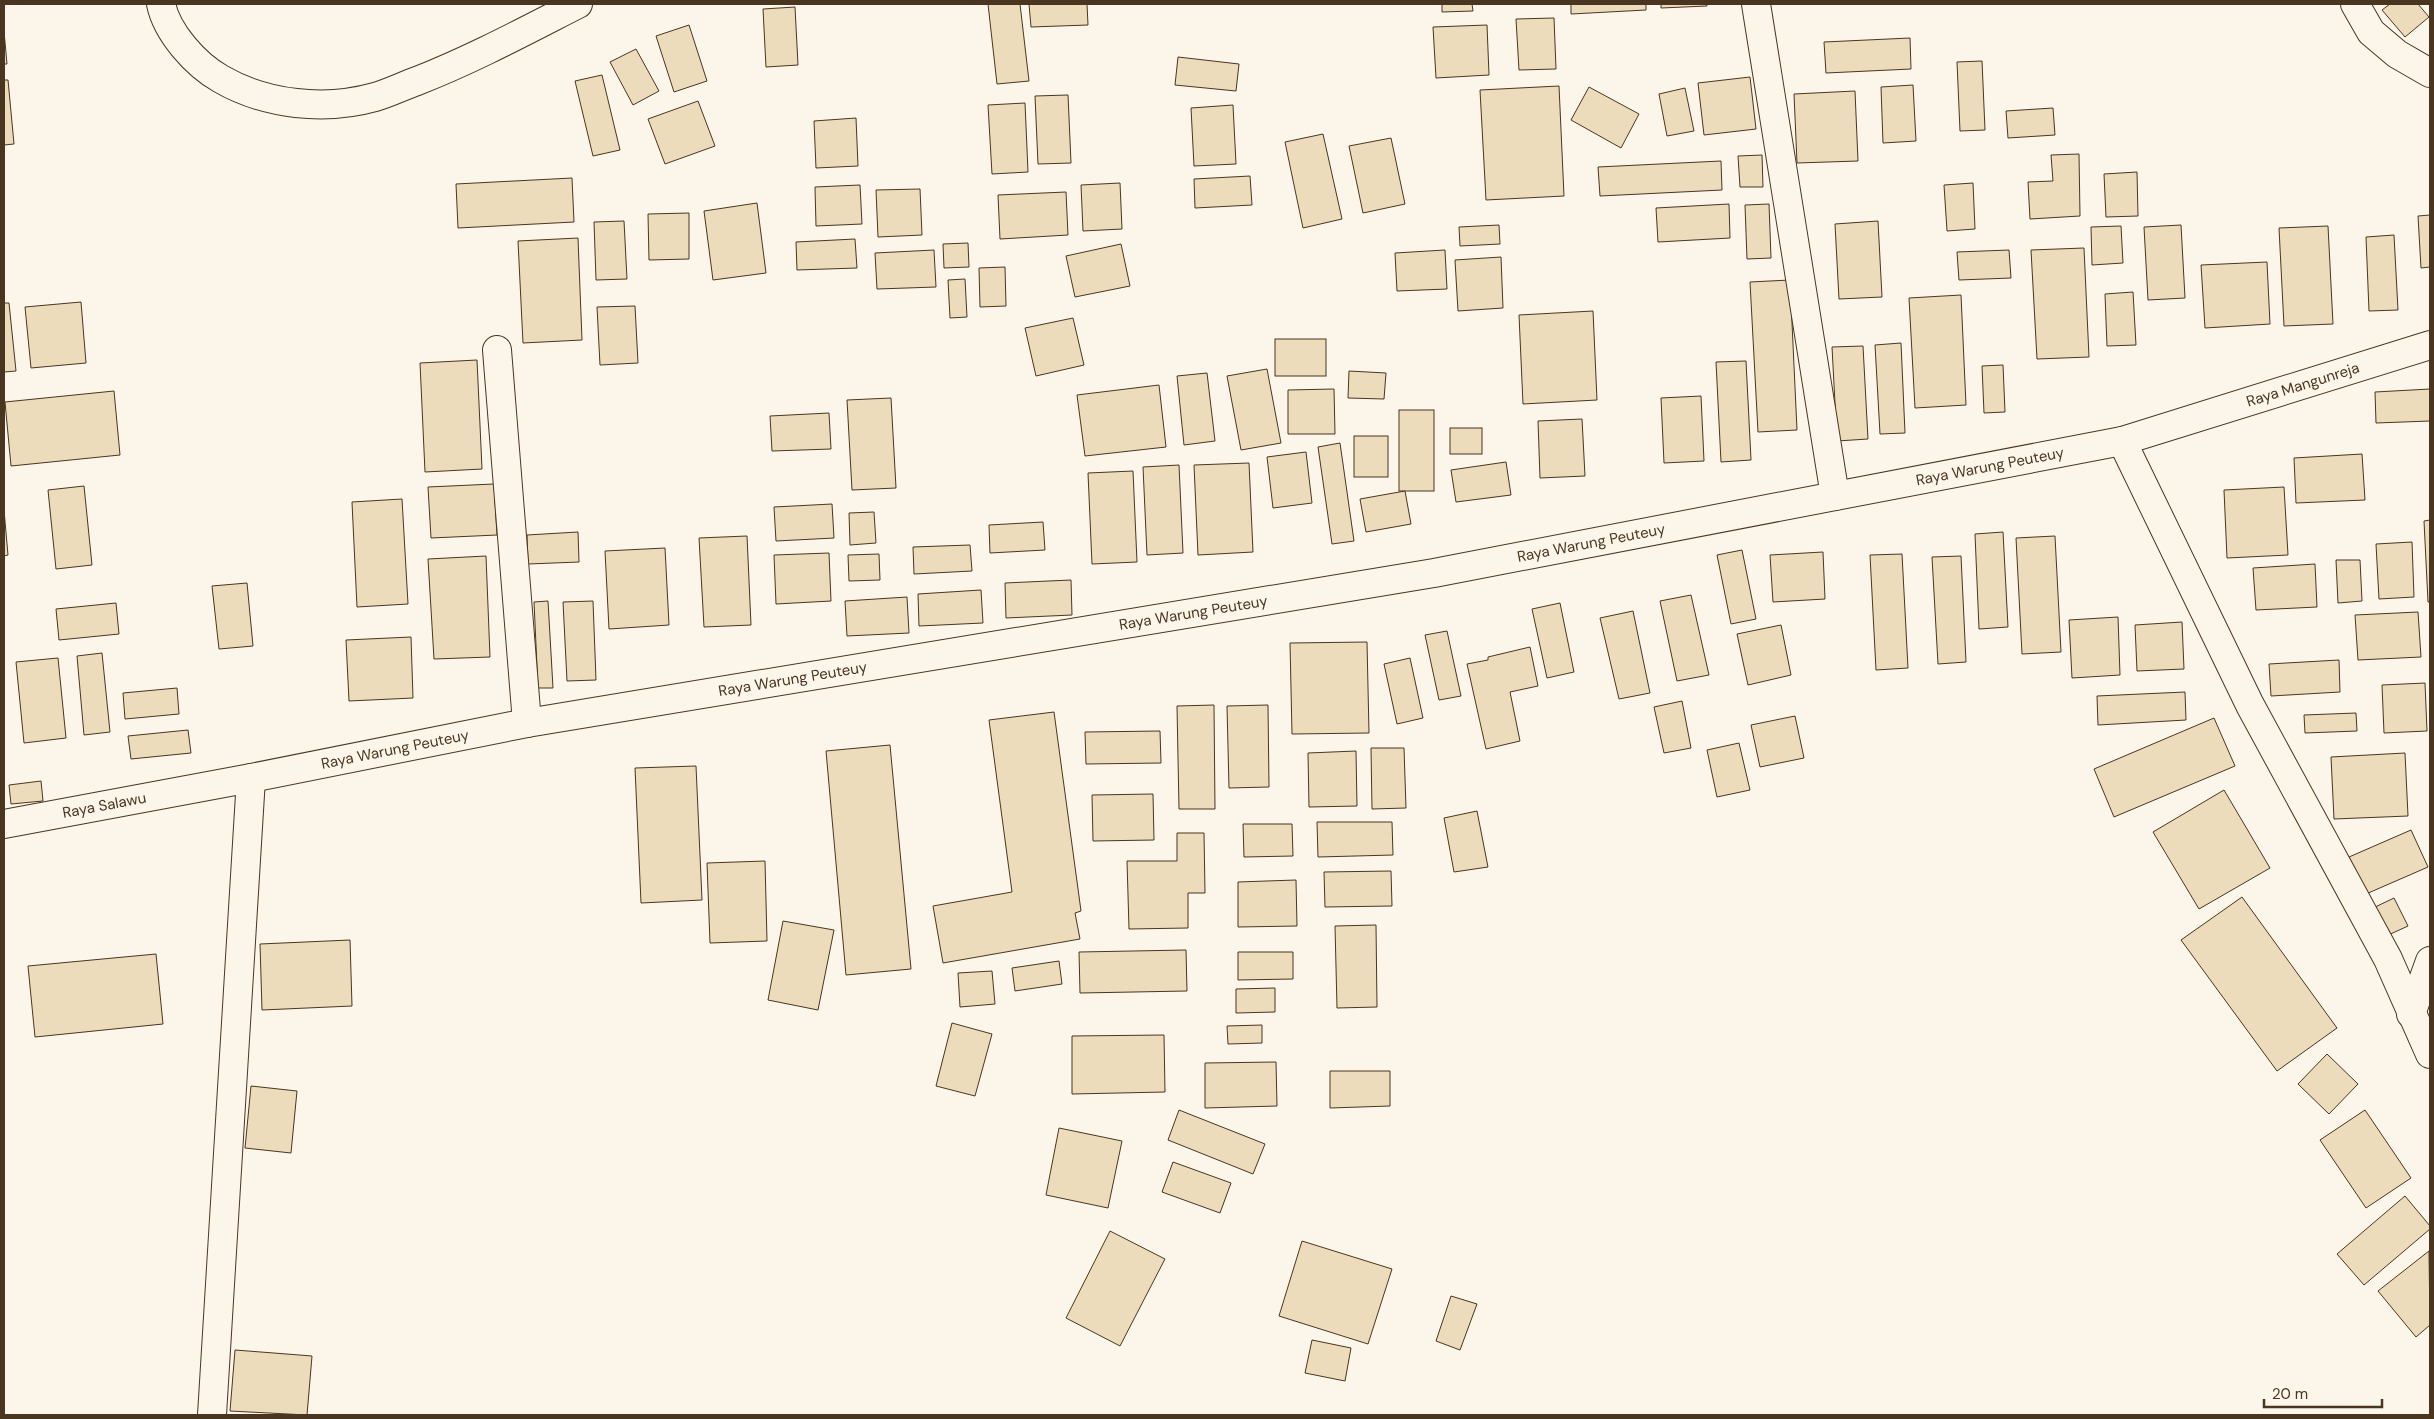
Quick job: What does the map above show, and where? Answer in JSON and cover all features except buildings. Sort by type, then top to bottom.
[{"type":"main road","points":[[161,4],[162,11],[183,47],[203,69],[226,82],[265,98],[295,103],[326,104],[374,98],[469,60],[578,4]]},
{"type":"main road","points":[[1756,4],[1835,496]]},
{"type":"main road","points":[[2355,4],[2371,32],[2397,54],[2430,73]]},
{"type":"main road","name":"Raya Mangunreja","points":[[2177,422],[2430,345]]},
{"type":"main road","points":[[497,350],[527,723]]},
{"type":"main road","name":"Raya Warung Peuteuy","points":[[206,787],[527,723],[1434,573],[2122,441],[2177,422]]},
{"type":"main road","points":[[2122,441],[2250,705],[2388,959],[2430,1054]]},
{"type":"main road","points":[[212,1415],[251,778]]},
{"type":"main road","name":"Raya Salawu","points":[[4,824],[206,787]]},
{"type":"main road","points":[[2411,1014],[2430,961]]}]
